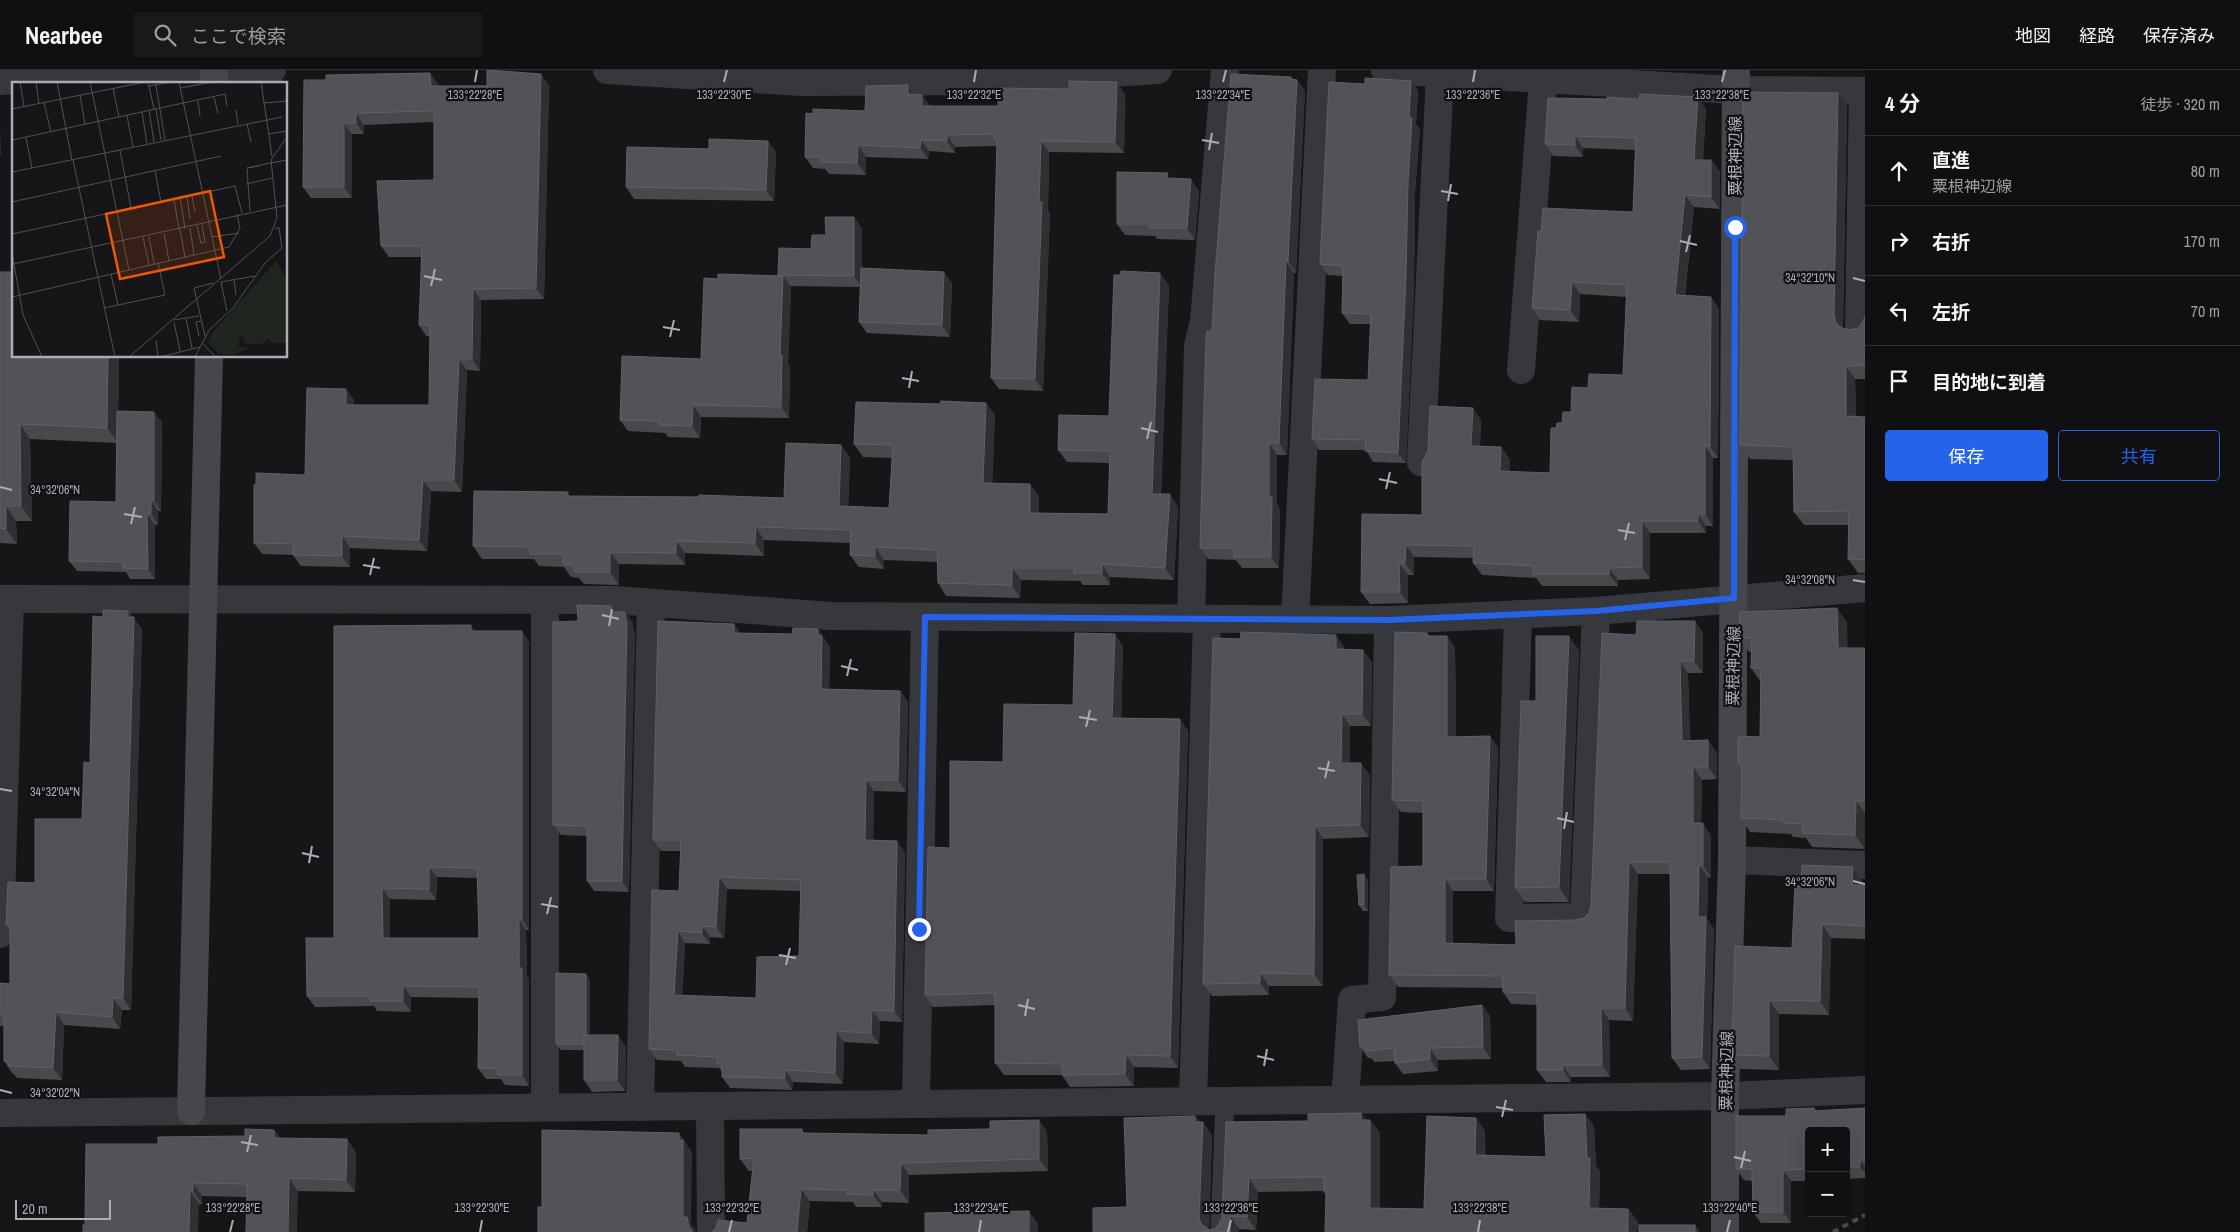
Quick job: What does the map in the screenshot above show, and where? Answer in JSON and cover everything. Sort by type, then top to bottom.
[{"type":"main road","name":"粟根神辺線","points":[[1725,1232],[1725,1096],[1732,860],[1736,80]]},
{"type":"main road","points":[[191,1111],[209,358]]},
{"type":"street","points":[[0,81],[214,75],[272,70]]},
{"type":"street","points":[[607,70],[802,82],[1158,70]]},
{"type":"street","points":[[1193,1101],[1199,619],[1198,346],[1204,321],[1225,70]]},
{"type":"street","points":[[1295,620],[1322,70]]},
{"type":"street","points":[[1385,70],[1440,75],[1543,80],[1736,80],[1864,91],[1859,328]]},
{"type":"street","points":[[1421,462],[1440,75]]},
{"type":"street","points":[[1521,370],[1543,80]]},
{"type":"street","points":[[0,934],[5,599],[545,600],[651,603],[831,616],[1388,620],[1596,611],[1865,588]]},
{"type":"street","points":[[545,600],[545,1107]]},
{"type":"street","points":[[640,1107],[651,603]]},
{"type":"street","points":[[1518,614],[1509,918],[1584,917],[1596,611]]},
{"type":"street","points":[[916,1104],[925,617]]},
{"type":"street","points":[[1345,1100],[1352,1000],[1382,996],[1388,620]]},
{"type":"street","points":[[1732,860],[1865,865]]},
{"type":"street","points":[[0,1113],[1725,1096],[1865,1090]]},
{"type":"street","points":[[710,1106],[711,1232]]},
{"type":"lane","points":[[1220,1232],[1225,1101]]},
{"type":"building","points":[[487,70],[541,74],[536,288],[473,289],[472,359],[459,359],[454,480],[423,480],[419,540],[342,536],[342,556],[293,555],[293,544],[254,543],[254,485],[256,484],[256,473],[305,475],[307,388],[346,389],[346,405],[429,405],[430,325],[419,325],[422,246],[381,246],[377,181],[434,180],[434,111],[356,113],[356,123],[344,123],[344,187],[303,187],[304,80],[326,80],[326,75],[430,73],[431,86],[487,86]]},
{"type":"building","points":[[1231,74],[1291,77],[1291,79],[1297,80],[1288,261],[1286,261],[1279,443],[1269,443],[1269,497],[1272,497],[1271,557],[1234,557],[1234,548],[1200,548],[1206,337],[1207,331],[1212,331]]},
{"type":"building","points":[[1365,78],[1411,81],[1409,118],[1412,118],[1398,453],[1365,451],[1366,440],[1312,439],[1315,379],[1368,380],[1371,314],[1342,313],[1343,266],[1320,264],[1329,82],[1365,84]]},
{"type":"building","points":[[1069,81],[1117,82],[1115,142],[1041,141],[1039,202],[1042,202],[1035,379],[991,378],[997,140],[994,140],[994,134],[947,135],[947,141],[921,140],[920,148],[858,145],[857,163],[821,162],[821,157],[805,157],[806,113],[813,114],[813,109],[865,111],[866,86],[908,85],[908,94],[922,95],[922,106],[998,106],[998,88],[1069,89]]},
{"type":"building","points":[[1743,92],[1838,93],[1834,314],[1836,323],[1842,328],[1850,330],[1858,328],[1865,316],[1865,365],[1846,366],[1846,416],[1865,417],[1865,560],[1848,559],[1849,511],[1794,512],[1793,447],[1740,445]]},
{"type":"building","points":[[1640,94],[1698,97],[1694,160],[1711,160],[1711,197],[1685,195],[1675,295],[1711,297],[1710,446],[1705,446],[1705,514],[1698,514],[1698,521],[1642,521],[1642,567],[1609,568],[1609,574],[1533,574],[1534,566],[1473,563],[1474,546],[1406,545],[1405,563],[1399,563],[1400,592],[1361,592],[1362,514],[1422,515],[1422,462],[1428,451],[1430,406],[1473,408],[1471,446],[1501,447],[1500,471],[1550,473],[1551,428],[1556,428],[1557,423],[1562,423],[1563,412],[1571,412],[1572,387],[1588,388],[1589,374],[1623,375],[1627,285],[1572,282],[1570,310],[1532,308],[1538,231],[1541,232],[1543,208],[1633,212],[1636,138],[1575,136],[1575,145],[1545,144],[1548,98],[1607,99],[1607,97],[1639,99]]},
{"type":"building","points":[[709,139],[768,141],[766,190],[626,187],[627,147],[709,149]]},
{"type":"building","points":[[1117,172],[1168,173],[1167,178],[1191,179],[1187,228],[1149,228],[1150,224],[1117,224]]},
{"type":"building","points":[[825,217],[854,217],[854,276],[778,275],[779,248],[811,249],[812,235],[826,235]]},
{"type":"building","points":[[861,268],[944,272],[942,325],[859,322]]},
{"type":"building","points":[[1121,271],[1160,273],[1152,494],[1170,494],[1165,568],[1102,564],[1102,573],[1074,573],[1074,568],[1012,568],[1012,585],[938,583],[937,550],[875,547],[875,556],[850,555],[851,530],[756,527],[755,543],[676,541],[676,553],[610,552],[610,572],[575,572],[573,565],[563,565],[563,554],[530,554],[530,547],[473,546],[474,491],[568,492],[568,496],[699,497],[699,495],[784,498],[786,443],[841,445],[839,506],[889,508],[893,445],[854,444],[856,402],[940,404],[941,401],[986,403],[983,483],[1030,484],[1030,513],[1108,514],[1110,451],[1058,450],[1059,415],[1109,416],[1114,275],[1121,275]]},
{"type":"building","points":[[0,272],[12,272],[12,358],[108,358],[107,428],[20,424],[21,506],[6,506],[6,529],[0,528]]},
{"type":"building","points":[[718,274],[783,276],[780,355],[782,355],[781,407],[693,405],[692,426],[660,425],[659,421],[620,420],[622,356],[701,359],[704,278],[718,279]]},
{"type":"building","points":[[117,411],[154,412],[154,500],[151,500],[151,514],[147,514],[148,569],[123,568],[123,562],[69,561],[70,501],[116,502]]},
{"type":"building","points":[[577,605],[611,606],[611,612],[625,612],[627,621],[622,881],[587,881],[587,826],[553,825],[553,622],[578,621]]},
{"type":"building","points":[[1837,608],[1838,648],[1865,648],[1865,801],[1856,801],[1855,835],[1803,833],[1803,824],[1784,823],[1783,820],[1741,818],[1742,764],[1738,764],[1738,738],[1740,736],[1760,737],[1761,668],[1751,668],[1752,638],[1739,638],[1740,612]]},
{"type":"building","points":[[103,610],[128,611],[128,617],[134,617],[123,998],[113,998],[112,1017],[56,1012],[53,1068],[9,1066],[8,1062],[4,1061],[4,1014],[0,1014],[0,983],[10,984],[10,925],[6,925],[8,882],[35,883],[35,819],[82,819],[84,762],[90,763],[93,616],[103,617]]},
{"type":"building","points":[[658,621],[734,624],[734,633],[792,634],[793,628],[818,629],[818,635],[822,636],[821,689],[900,691],[898,780],[866,780],[865,840],[897,841],[894,1011],[872,1010],[871,1033],[836,1031],[835,1073],[785,1070],[785,1078],[722,1077],[722,1064],[717,1064],[717,1057],[677,1055],[677,1050],[649,1049],[652,890],[679,891],[681,840],[653,840]],"holes":[[[719,877],[801,880],[799,956],[757,957],[756,998],[674,995],[678,931],[702,933],[702,926],[716,927]]]},
{"type":"building","points":[[1637,621],[1695,621],[1694,661],[1680,661],[1682,741],[1708,740],[1708,767],[1693,767],[1693,823],[1703,823],[1703,865],[1699,865],[1698,917],[1706,917],[1702,1057],[1672,1058],[1670,862],[1629,862],[1625,1008],[1601,1008],[1602,1065],[1563,1065],[1563,1070],[1537,1070],[1537,993],[1503,992],[1502,976],[1389,975],[1391,867],[1423,866],[1423,801],[1392,800],[1395,632],[1427,633],[1427,636],[1447,636],[1447,737],[1490,736],[1486,879],[1445,879],[1445,943],[1516,945],[1515,921],[1576,920],[1584,918],[1589,913],[1591,905],[1602,633],[1636,635]]},
{"type":"building","points":[[471,625],[471,631],[522,631],[522,919],[519,919],[519,968],[522,968],[522,1075],[498,1075],[498,1069],[478,1068],[479,987],[403,986],[403,1001],[370,1001],[370,996],[307,996],[306,938],[334,938],[334,626]],"holes":[[[429,867],[477,868],[479,938],[383,938],[382,888],[429,889]]]},
{"type":"building","points":[[1241,632],[1336,635],[1336,649],[1363,650],[1362,714],[1342,714],[1341,763],[1361,763],[1360,825],[1315,826],[1314,974],[1260,973],[1260,983],[1203,984],[1213,638],[1240,639]]},
{"type":"building","points":[[1075,633],[1115,634],[1112,718],[1180,719],[1170,1056],[1126,1055],[1125,1074],[1062,1075],[1062,1064],[995,1063],[995,993],[925,995],[928,847],[950,848],[950,761],[1003,762],[1004,704],[1073,705]]},
{"type":"building","points":[[1536,636],[1569,636],[1559,887],[1515,888],[1521,701],[1536,701]]},
{"type":"building","points":[[1802,865],[1853,867],[1852,885],[1865,885],[1865,926],[1822,924],[1820,1001],[1769,1000],[1769,1056],[1732,1055],[1735,946],[1792,948],[1795,885],[1801,886]]},
{"type":"building","points":[[1364,874],[1364,905],[1359,905],[1357,875]]},
{"type":"building","points":[[556,973],[586,974],[586,1035],[584,1035],[584,1044],[556,1044]]},
{"type":"building","points":[[1482,1005],[1483,1047],[1430,1048],[1430,1059],[1395,1063],[1394,1048],[1366,1051],[1366,1046],[1360,1047],[1358,1020]]},
{"type":"building","points":[[584,1035],[618,1035],[617,1080],[584,1080]]},
{"type":"building","points":[[1814,1108],[1814,1111],[1865,1108],[1865,1160],[1860,1160],[1860,1167],[1850,1167],[1850,1127],[1805,1127],[1805,1169],[1783,1170],[1783,1212],[1753,1212],[1752,1169],[1736,1169],[1736,1116],[1786,1116],[1786,1109]]},
{"type":"building","points":[[1361,1113],[1361,1120],[1370,1120],[1370,1208],[1424,1209],[1427,1116],[1476,1118],[1475,1155],[1546,1157],[1544,1115],[1585,1114],[1587,1158],[1590,1158],[1589,1208],[1628,1209],[1628,1232],[1325,1232],[1326,1192],[1324,1192],[1324,1177],[1249,1178],[1247,1217],[1230,1216],[1230,1232],[1093,1232],[1093,1208],[1127,1207],[1124,1118],[1195,1116],[1195,1122],[1203,1122],[1199,1218],[1201,1224],[1210,1230],[1216,1228],[1222,1219],[1226,1122],[1308,1121],[1308,1114]]},
{"type":"building","points":[[1039,1120],[1039,1159],[901,1163],[900,1190],[873,1190],[873,1195],[847,1194],[847,1190],[801,1189],[797,1232],[712,1232],[716,1228],[718,1220],[747,1223],[754,1158],[740,1159],[740,1129],[802,1129],[802,1133],[928,1135],[928,1130],[990,1129],[990,1121]]},
{"type":"building","points":[[245,1129],[274,1130],[274,1138],[347,1139],[346,1180],[289,1178],[288,1232],[246,1232],[247,1184],[193,1183],[193,1191],[190,1191],[189,1232],[83,1232],[83,1225],[85,1225],[86,1144],[158,1144],[158,1137],[245,1136]]},
{"type":"building","points":[[542,1130],[679,1133],[679,1140],[683,1140],[683,1217],[687,1217],[689,1227],[693,1232],[538,1232],[538,1207],[542,1207]]},
{"type":"building","points":[[1029,1211],[1029,1232],[925,1232],[925,1213]]},
{"type":"building","points":[[1639,1225],[1695,1225],[1695,1232],[1639,1232]]},
{"type":"railway","points":[[1833,1232],[1865,1215]]},
{"type":"route","points":[[919,929],[925,617],[1388,620],[1596,611],[1734,598],[1735,227]]}]
